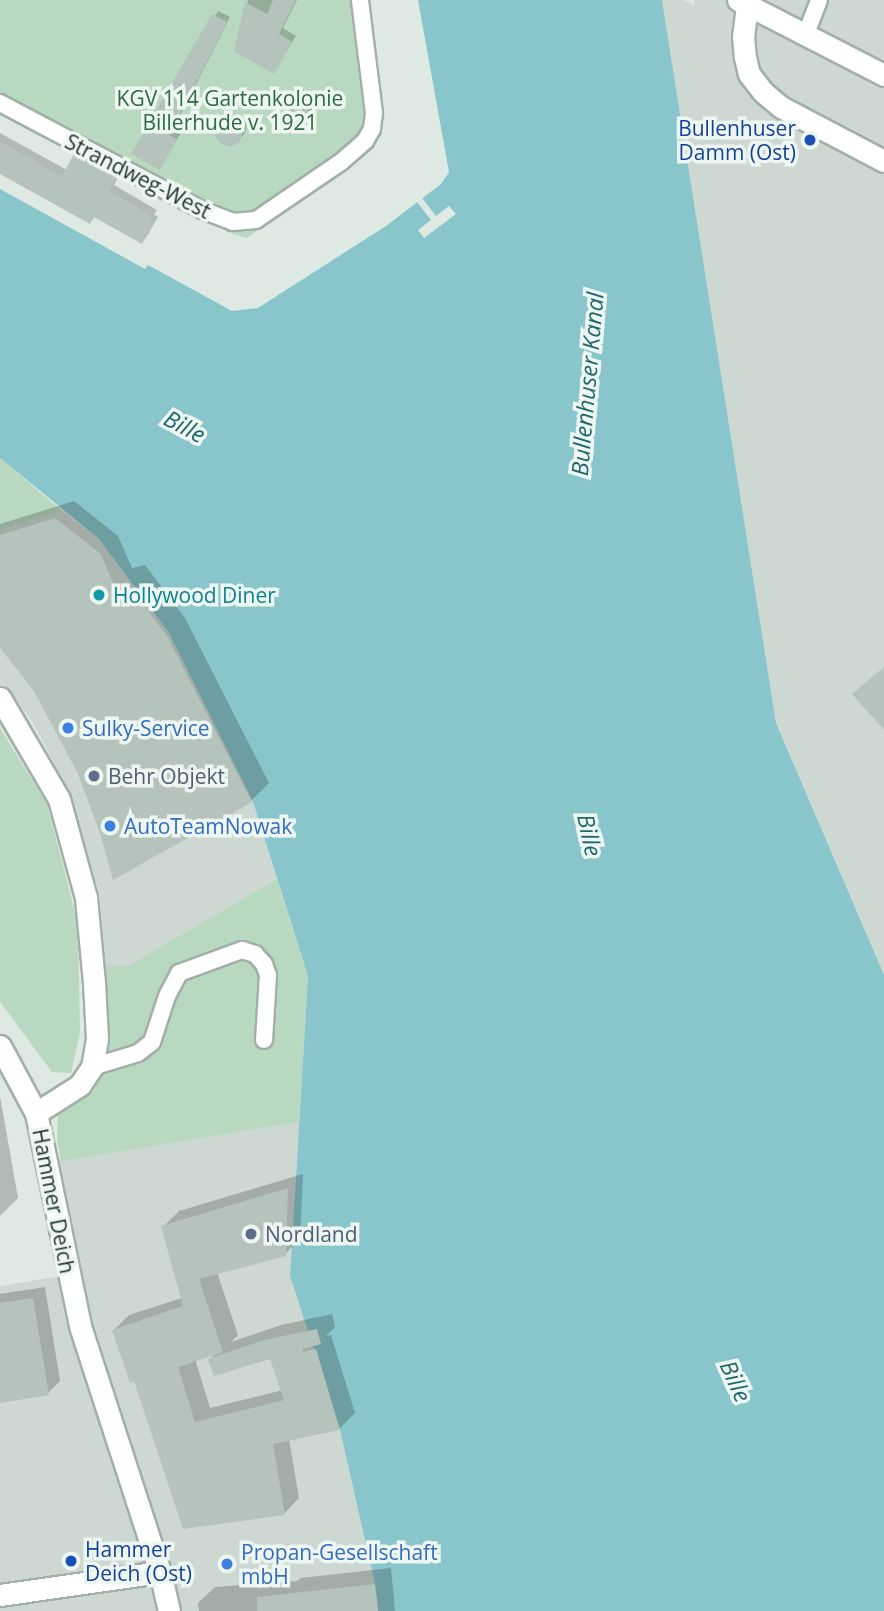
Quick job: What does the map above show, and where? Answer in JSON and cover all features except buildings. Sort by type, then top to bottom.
[{"type":"street","points":[[884,75],[743,3],[745,57],[749,74],[763,92],[781,107],[884,161]]},
{"type":"street","points":[[0,698],[59,799],[86,898],[97,1039],[92,1068]]},
{"type":"street","points":[[0,1046],[36,1113]]},
{"type":"street","name":"Hammer Deich","points":[[92,1068],[80,1085],[36,1113],[80,1326],[160,1572],[169,1611]]},
{"type":"street","points":[[0,1595],[160,1572]]},
{"type":"lane","name":"Strandweg-West","points":[[0,103],[202,210],[233,222],[256,220],[294,197],[348,156],[365,141],[372,129],[374,113],[360,0]]},
{"type":"lane","points":[[806,34],[819,0]]},
{"type":"lane","points":[[92,1068],[138,1053],[152,1042],[173,979],[179,973],[242,950],[255,954],[264,964],[268,975],[264,1040]]},
{"type":"shaded area","points":[[662,0],[684,0],[694,5],[694,0],[884,0],[884,975],[776,723]]},
{"type":"shaded area","points":[[62,511],[99,539],[169,633],[253,802],[277,879],[130,966],[103,967],[100,896],[70,794],[32,721],[4,684],[0,689],[0,530]]},
{"type":"shaded area","points":[[299,1122],[290,1276],[340,1430],[375,1584],[378,1611],[0,1611],[0,1286],[68,1275],[45,1162]]},
{"type":"green space","name":"KGV 114 Gartenkolonie Billerhude v. 1921","points":[[0,0],[368,0],[379,81],[381,130],[360,157],[247,238],[230,233],[0,112]]},
{"type":"green space","points":[[0,458],[62,511],[0,530]]},
{"type":"green space","points":[[0,728],[47,804],[78,924],[80,1032],[71,1073],[52,1072],[0,1002]]},
{"type":"green space","points":[[277,879],[308,976],[299,1122],[61,1161],[57,1140],[58,1114],[95,1089],[109,1034],[103,967],[130,965]]},
{"type":"water","points":[[418,0],[662,0],[776,723],[884,975],[884,1611],[378,1611],[375,1584],[340,1430],[290,1276],[308,976],[253,802],[169,633],[99,539],[0,458],[0,189],[145,269],[148,265],[232,311],[258,308],[386,226],[441,184],[449,172]]},
{"type":"pier","points":[[422,198],[436,216],[449,206],[456,214],[424,238],[418,230],[431,220],[417,202]]},
{"type":"place","name":"Bullenhuser Damm (Ost)","points":[[810,140]]},
{"type":"place","name":"Hollywood Diner","points":[[99,595]]},
{"type":"place","name":"Sulky-Service","points":[[68,728]]},
{"type":"place","name":"Behr Objekt","points":[[94,776]]},
{"type":"place","name":"AutoTeamNowak","points":[[110,826]]},
{"type":"place","name":"Nordland","points":[[251,1234]]},
{"type":"place","name":"Hammer Deich (Ost)","points":[[71,1561]]},
{"type":"place","name":"Propan-Gesellschaft mbH","points":[[227,1564]]},
{"type":"water label","name":"Bullenhuser Kanal","points":[[587,384]]},
{"type":"water label","name":"Bille","points":[[185,426]]},
{"type":"water label","name":"Bille","points":[[590,835]]},
{"type":"water label","name":"Bille","points":[[736,1381]]}]
